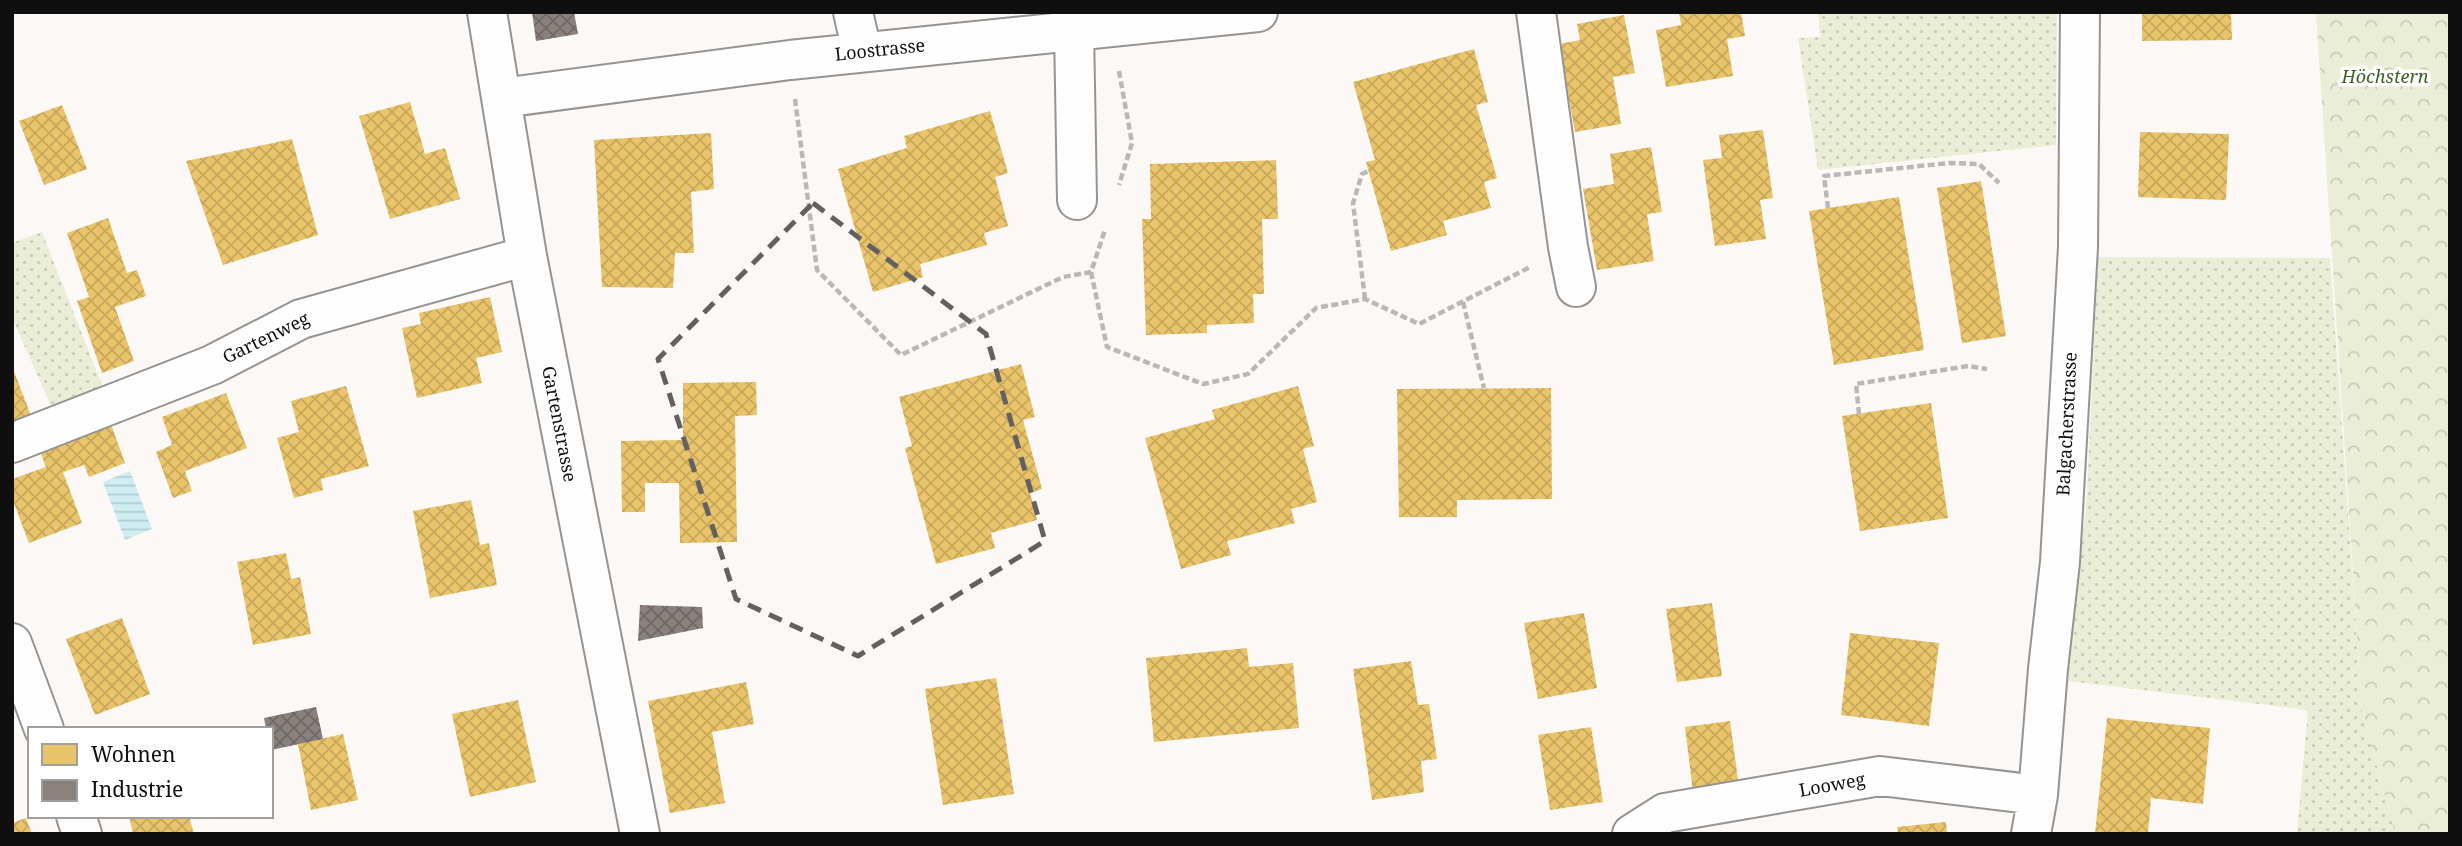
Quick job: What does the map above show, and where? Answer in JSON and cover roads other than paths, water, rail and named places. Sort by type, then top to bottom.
[{"type":"street","name":"Gartenstrasse","points":[[487,12],[527,256],[640,834]]},
{"type":"street","points":[[853,12],[862,52]]},
{"type":"street","name":"Loostrasse","points":[[502,98],[790,60],[1074,29],[1126,20],[1258,12]]},
{"type":"street","points":[[1536,12],[1568,247],[1576,287]]},
{"type":"street","name":"Balgacherstrasse","points":[[2031,834],[2038,795],[2060,562],[2078,247],[2080,12]]},
{"type":"street","points":[[1074,29],[1092,211]]},
{"type":"street","name":"Gartenweg","points":[[12,443],[212,365],[301,319],[527,256]]},
{"type":"street","points":[[12,643],[43,727]]},
{"type":"street","name":"Looweg","points":[[1632,834],[1665,813],[1880,776],[2038,795]]},
{"type":"water","points":[[130,471],[152,529],[125,540],[103,482]]},
{"type":"park label","name":"Höchstern","points":[[2385,77]]}]
